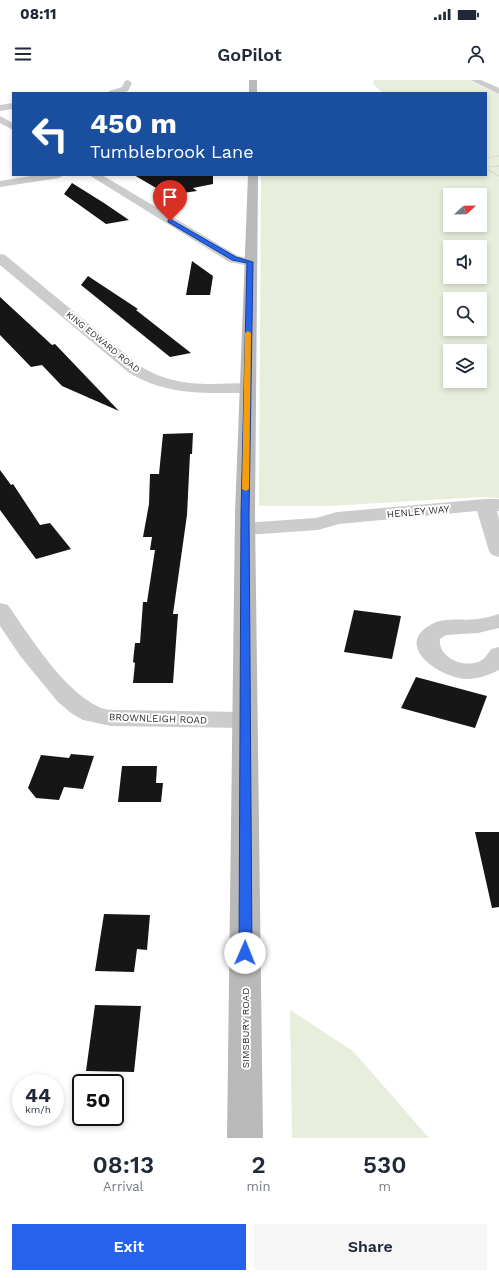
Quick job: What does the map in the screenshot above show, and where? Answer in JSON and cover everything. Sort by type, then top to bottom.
[{"type":"main road","points":[[253,92],[254,80]]},
{"type":"main road","name":"SIMSBURY ROAD","points":[[245,1138],[245,522],[253,176]]},
{"type":"street","points":[[474,80],[499,91]]},
{"type":"street","points":[[115,92],[124,89],[128,83]]},
{"type":"street","points":[[0,108],[12,106]]},
{"type":"street","points":[[0,119],[12,126]]},
{"type":"street","points":[[0,184],[52,176]]},
{"type":"street","points":[[96,176],[234,259],[250,262]]},
{"type":"street","name":"KING EDWARD ROAD","points":[[0,258],[134,369],[147,376],[160,382],[178,386],[196,388],[247,388]]},
{"type":"street","points":[[492,505],[499,551]]},
{"type":"street","name":"HENLEY WAY","points":[[245,522],[318,524],[337,518],[492,505]]},
{"type":"street","name":"BROWNLEIGH ROAD","points":[[0,610],[32,656],[53,680],[72,700],[93,715],[123,718],[244,720]]},
{"type":"street","points":[[499,621],[478,626],[441,628],[429,636],[428,646],[436,659],[446,666],[463,672],[476,670],[492,664],[499,654]]},
{"type":"path","points":[[487,158],[499,156]]},
{"type":"path","points":[[487,168],[499,166]]},
{"type":"path","points":[[487,169],[499,176]]},
{"type":"green space","points":[[374,80],[468,80],[499,94],[499,498],[481,497],[329,506],[259,506],[261,176],[487,176],[487,92],[382,92],[373,84]]},
{"type":"green space","points":[[290,1010],[353,1051],[429,1138],[292,1138]]},
{"type":"building","points":[[136,176],[213,176],[213,184],[193,188],[197,191],[168,195]]},
{"type":"building","points":[[72,183],[129,220],[106,224],[64,194]]},
{"type":"building","points":[[192,261],[213,276],[210,295],[186,295]]},
{"type":"building","points":[[88,276],[138,309],[136,310],[191,353],[170,357],[81,285]]},
{"type":"building","points":[[0,297],[52,345],[55,344],[119,411],[62,386],[42,365],[31,367],[0,335]]},
{"type":"building","points":[[193,433],[192,454],[190,454],[187,515],[173,614],[178,614],[173,683],[133,683],[135,643],[140,643],[143,602],[147,602],[155,550],[150,550],[152,537],[143,537],[149,504],[150,474],[159,474],[163,434]]},
{"type":"building","points":[[0,470],[11,485],[13,484],[40,525],[50,523],[71,549],[36,559],[0,510]]},
{"type":"building","points":[[354,610],[401,616],[392,659],[344,652]]},
{"type":"building","points":[[416,677],[487,696],[475,728],[401,708]]},
{"type":"building","points":[[71,754],[94,756],[83,789],[64,787],[59,800],[36,798],[28,788],[41,755],[69,758]]},
{"type":"building","points":[[122,766],[157,766],[156,783],[163,783],[161,802],[118,802]]},
{"type":"building","points":[[475,832],[499,832],[499,907],[492,908]]},
{"type":"building","points":[[104,914],[150,915],[147,950],[137,949],[134,972],[95,971]]},
{"type":"building","points":[[95,1005],[141,1006],[134,1072],[86,1071]]},
{"type":"slow traffic","points":[[246,489],[248,333]]},
{"type":"route","points":[[170,221],[234,259],[250,262],[245,514],[245,953]]}]
